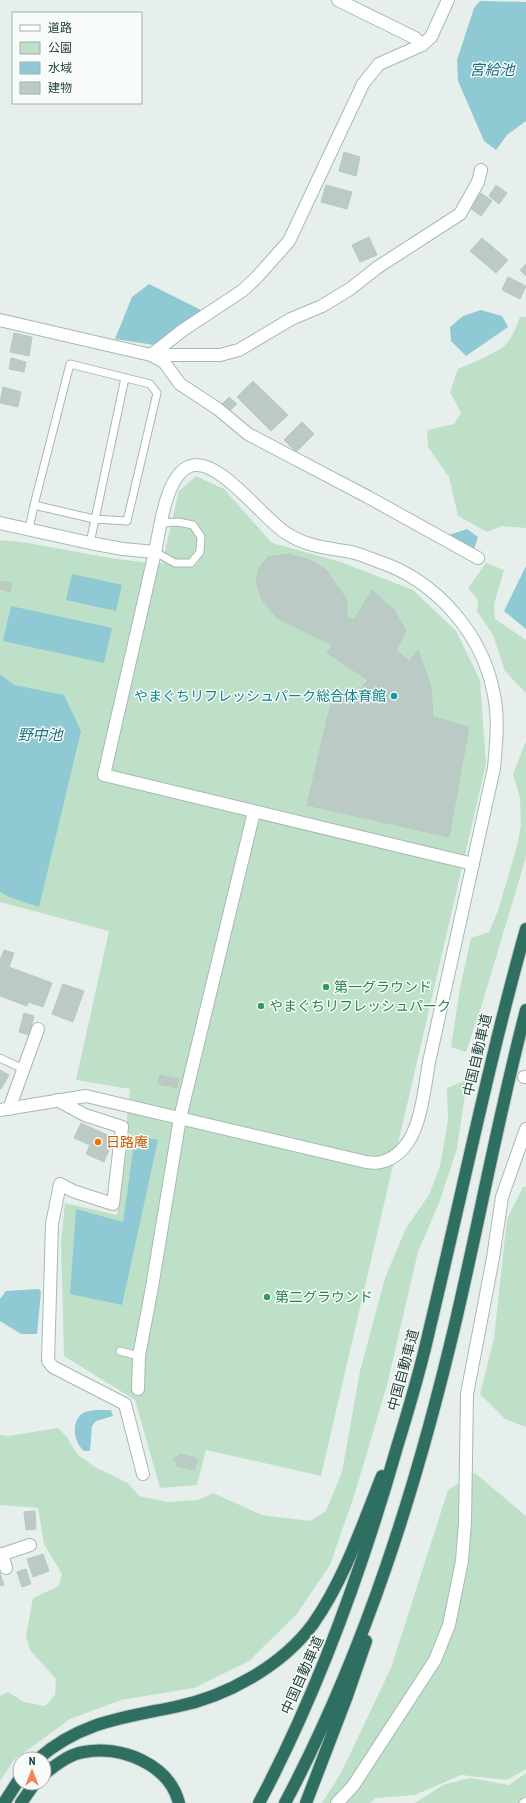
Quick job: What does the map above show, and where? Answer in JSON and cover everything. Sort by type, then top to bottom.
[{"type":"highway","name":"中国自動車道","points":[[258,1803],[274,1774],[339,1628],[375,1525],[430,1329],[504,1008],[526,929]]},
{"type":"highway","points":[[306,1803],[347,1696],[375,1617],[456,1322],[496,1136],[526,1010]]},
{"type":"highway","points":[[47,1751],[53,1746],[92,1725],[177,1706],[218,1694],[254,1676],[282,1656],[312,1624],[339,1580],[408,1408]]},
{"type":"highway","points":[[285,1803],[338,1691],[371,1610],[397,1536]]},
{"type":"highway","points":[[52,1768],[67,1758],[84,1752],[115,1751],[144,1761],[167,1779],[179,1803]]},
{"type":"highway","points":[[4,1803],[12,1790]]},
{"type":"highway","points":[[21,1803],[29,1791]]},
{"type":"street","points":[[338,0],[415,38],[422,45]]},
{"type":"street","points":[[152,356],[183,330],[242,291],[257,277],[289,241],[363,84],[379,64],[422,45],[434,32],[448,0]]},
{"type":"street","points":[[152,356],[220,355],[239,350],[291,319],[322,306],[350,290],[378,267],[460,214],[478,182],[481,170]]},
{"type":"street","points":[[0,320],[152,356],[164,362],[180,384],[218,408],[248,434],[368,496],[478,558]]},
{"type":"street","points":[[4,1110],[86,1096],[366,1162],[380,1163],[395,1157],[407,1144],[415,1129],[429,1062],[473,864],[494,768],[497,726],[494,695],[484,661],[464,624],[446,603],[410,575],[385,563],[353,553],[305,544],[285,533],[268,519],[223,475],[210,466],[200,465],[188,467],[179,474],[170,490],[161,523],[104,775],[473,864]]},
{"type":"street","points":[[0,523],[90,543],[123,549],[155,552]]},
{"type":"street","points":[[138,1389],[139,1356],[180,1118],[254,812]]},
{"type":"street","points":[[4,1110],[23,1069],[38,1029]]},
{"type":"street","points":[[57,1100],[85,1115],[122,1127],[113,1204],[73,1191],[60,1184],[52,1224],[48,1361],[53,1367],[126,1404],[143,1474]]},
{"type":"street","points":[[337,1803],[354,1786],[435,1660],[449,1625],[463,1554],[467,1394],[492,1266],[502,1197],[526,1129]]},
{"type":"street","points":[[6,1568],[1,1554],[30,1545]]},
{"type":"lane","points":[[29,529],[34,505],[70,364],[150,384],[157,393],[127,521],[94,519],[34,505]]},
{"type":"lane","points":[[90,543],[125,378]]},
{"type":"lane","points":[[155,552],[175,563],[191,564],[200,552],[201,537],[193,526],[178,522],[161,523]]},
{"type":"lane","points":[[0,1058],[23,1069]]},
{"type":"lane","points":[[120,1350],[139,1356]]},
{"type":"green space","points":[[520,317],[526,317],[526,528],[502,526],[487,532],[458,516],[449,477],[428,447],[427,430],[454,424],[461,413],[450,392],[458,369],[490,355],[505,345],[516,328]]},
{"type":"green space","name":"やまぐちリフレッシュパーク","points":[[196,476],[224,489],[272,543],[341,562],[413,590],[456,631],[480,680],[486,764],[321,1476],[206,1450],[197,1485],[160,1488],[135,1400],[64,1356],[61,1242],[65,1203],[117,1215],[130,1089],[76,1080],[109,931],[0,902],[0,540],[40,545],[121,560],[162,563],[179,491]]},
{"type":"green space","points":[[486,563],[504,570],[494,604],[495,619],[526,640],[526,693],[505,671],[493,635],[477,611],[478,600],[468,588]]},
{"type":"green space","points":[[526,741],[526,857],[483,1001],[466,1052],[451,1047],[460,988],[471,938],[489,932],[498,911],[517,846],[521,825],[520,798],[513,774]]},
{"type":"green space","points":[[467,1080],[457,1149],[439,1203],[418,1252],[387,1385],[355,1493],[330,1565],[296,1615],[249,1661],[194,1688],[121,1700],[70,1719],[26,1751],[12,1751],[12,1763],[0,1781],[0,1696],[8,1692],[24,1702],[45,1706],[55,1695],[56,1679],[30,1650],[26,1636],[33,1598],[59,1586],[62,1574],[44,1544],[38,1508],[0,1505],[0,1435],[8,1436],[58,1428],[67,1437],[77,1454],[95,1467],[128,1483],[139,1496],[167,1502],[198,1500],[213,1493],[262,1515],[310,1521],[326,1511],[342,1472],[360,1371],[385,1278],[406,1228],[429,1195],[440,1166],[448,1120],[447,1088]]},
{"type":"green space","points":[[523,1187],[526,1187],[526,1427],[505,1419],[480,1394],[494,1338],[507,1219]]},
{"type":"green space","points":[[475,1473],[526,1516],[526,1769],[507,1780],[461,1775],[415,1795],[375,1798],[370,1803],[322,1803],[341,1773],[391,1668],[448,1490]]},
{"type":"green space","points":[[526,1773],[526,1803],[415,1803],[443,1785],[470,1778],[509,1785]]},
{"type":"water","name":"宮給池","points":[[480,1],[526,2],[526,121],[507,135],[496,150],[484,141],[458,81],[457,60],[474,8]]},
{"type":"water","points":[[149,284],[201,310],[154,345],[115,339],[132,297]]},
{"type":"water","points":[[481,310],[502,316],[508,327],[466,356],[451,341],[450,327],[463,316]]},
{"type":"water","points":[[467,529],[478,537],[473,552],[449,535]]},
{"type":"water","points":[[526,566],[526,629],[504,611]]},
{"type":"water","points":[[72,574],[122,585],[116,611],[66,600]]},
{"type":"water","points":[[11,606],[112,628],[104,663],[3,641]]},
{"type":"water","name":"野中池","points":[[0,674],[14,685],[64,695],[81,731],[39,907],[9,897],[0,892]]},
{"type":"water","points":[[135,1136],[158,1140],[122,1305],[70,1294],[76,1209],[123,1222]]},
{"type":"water","points":[[39,1289],[41,1292],[37,1334],[21,1334],[0,1321],[0,1299],[6,1291]]},
{"type":"water","points":[[96,1410],[111,1410],[113,1416],[96,1421],[92,1426],[90,1451],[84,1451],[78,1443],[76,1437],[76,1421],[83,1413]]},
{"type":"building","points":[[344,152],[360,157],[356,176],[339,171]]},
{"type":"building","points":[[326,185],[352,192],[347,209],[321,202]]},
{"type":"building","points":[[496,185],[507,193],[499,204],[489,196]]},
{"type":"building","points":[[481,193],[492,201],[481,216],[470,208]]},
{"type":"building","points":[[369,237],[377,255],[360,262],[352,245]]},
{"type":"building","points":[[482,238],[508,260],[496,273],[470,251]]},
{"type":"building","points":[[526,264],[526,276],[520,270]]},
{"type":"building","points":[[508,277],[526,286],[520,299],[502,290]]},
{"type":"building","points":[[14,333],[32,337],[29,356],[10,352]]},
{"type":"building","points":[[11,358],[26,362],[24,372],[9,369]]},
{"type":"building","points":[[253,381],[288,415],[271,431],[237,397]]},
{"type":"building","points":[[3,387],[21,392],[18,407],[0,403]]},
{"type":"building","points":[[229,397],[237,404],[227,413],[220,406]]},
{"type":"building","points":[[302,422],[314,434],[296,452],[284,440]]},
{"type":"building","name":"やまぐちリフレッシュパーク総合体育館","points":[[289,554],[310,560],[326,570],[347,600],[347,617],[354,620],[372,590],[394,610],[406,631],[396,650],[409,661],[418,650],[431,687],[433,717],[469,727],[449,837],[307,805],[333,694],[353,698],[368,680],[327,653],[332,645],[277,618],[262,600],[256,582],[259,568],[268,557]]},
{"type":"building","points":[[0,581],[12,583],[10,592],[0,589]]},
{"type":"building","points":[[4,950],[14,953],[9,967],[52,983],[43,1007],[28,1002],[27,1006],[0,996],[0,960]]},
{"type":"building","points":[[63,984],[84,991],[73,1022],[52,1014]]},
{"type":"building","points":[[24,1013],[34,1016],[29,1035],[19,1032]]},
{"type":"building","points":[[0,1070],[9,1075],[1,1089],[0,1089]]},
{"type":"building","points":[[160,1075],[179,1079],[177,1088],[158,1084]]},
{"type":"building","name":"日路庵","points":[[81,1123],[114,1138],[104,1162],[86,1154],[90,1145],[74,1138]]},
{"type":"building","points":[[179,1454],[196,1458],[197,1462],[194,1470],[177,1466],[177,1461],[174,1461],[175,1457],[178,1457]]},
{"type":"building","points":[[35,1511],[36,1529],[26,1530],[24,1512]]},
{"type":"building","points":[[43,1554],[49,1571],[33,1577],[27,1559]]},
{"type":"building","points":[[26,1569],[31,1584],[22,1587],[17,1572]]},
{"type":"building","points":[[0,1573],[4,1585],[0,1586]]},
{"type":"place","name":"やまぐちリフレッシュパーク総合体育館","points":[[394,696]]},
{"type":"place","name":"第一グラウンド","points":[[326,987]]},
{"type":"place","name":"やまぐちリフレッシュパーク","points":[[261,1006]]},
{"type":"place","name":"日路庵","points":[[98,1142]]},
{"type":"place","name":"第二グラウンド","points":[[267,1297]]}]
